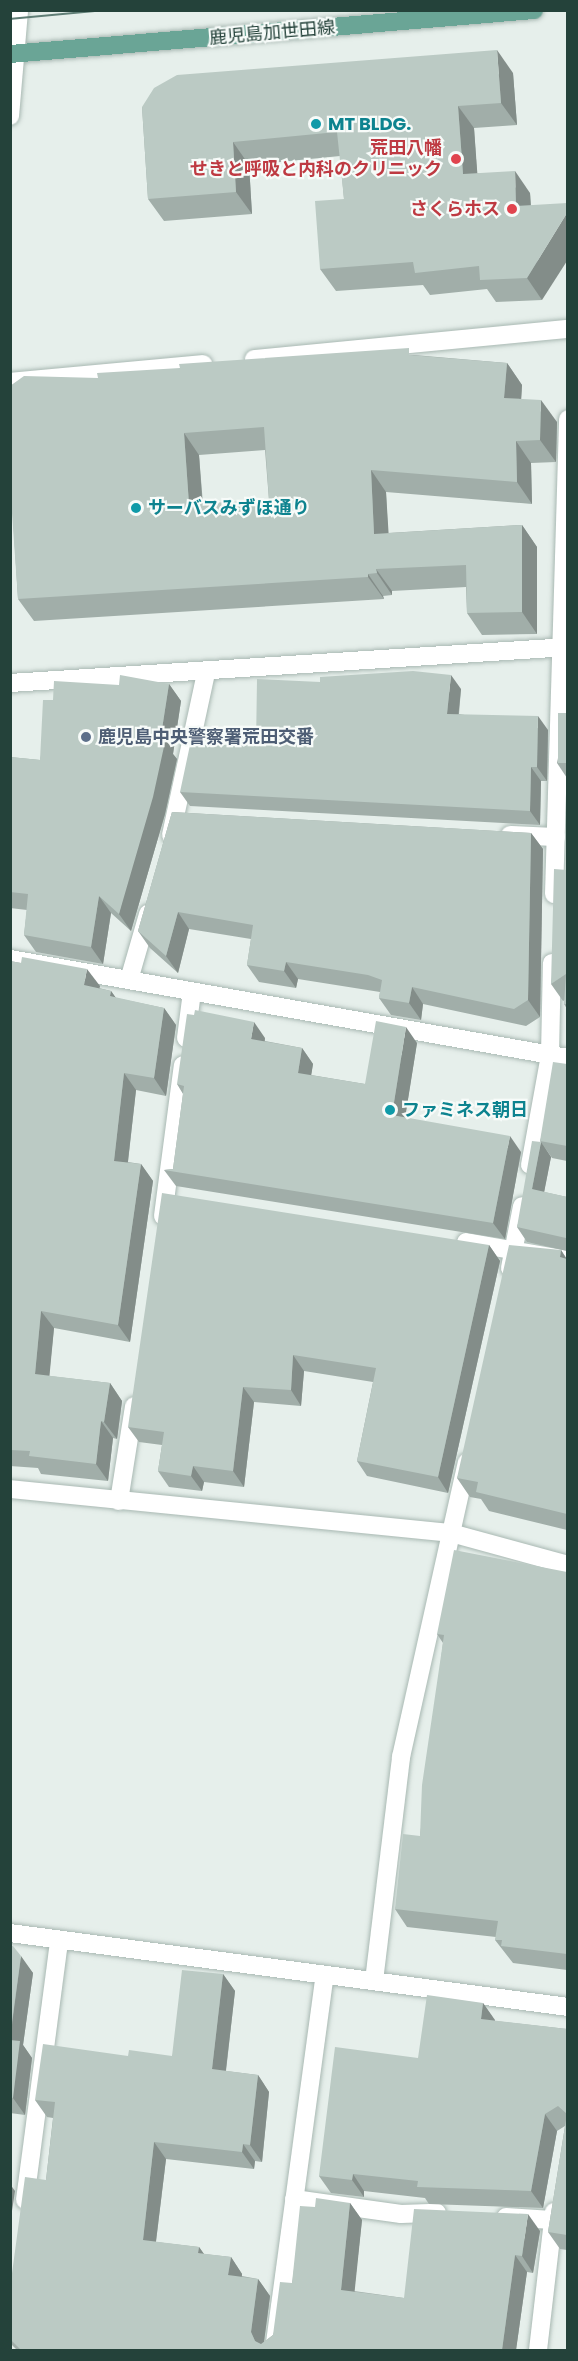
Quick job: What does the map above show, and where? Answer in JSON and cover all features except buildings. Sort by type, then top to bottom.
[{"type":"main road","name":"鹿児島加世田線","points":[[13,54],[534,10]]},
{"type":"street","points":[[10,116],[13,54],[19,10]]},
{"type":"street","points":[[239,361],[567,329]]},
{"type":"street","points":[[10,382],[217,363]]},
{"type":"street","points":[[554,918],[564,647],[567,418]]},
{"type":"street","points":[[10,683],[206,673],[564,647]]},
{"type":"street","points":[[167,849],[182,817],[206,673]]},
{"type":"street","points":[[496,834],[556,837]]},
{"type":"street","points":[[129,980],[154,893]]},
{"type":"street","points":[[507,1284],[526,1185],[559,1057],[553,941]]},
{"type":"street","points":[[10,959],[559,1057]]},
{"type":"street","points":[[159,1240],[192,992]]},
{"type":"street","points":[[166,1196],[189,1199]]},
{"type":"street","points":[[444,1239],[567,1260]]},
{"type":"street","points":[[119,1501],[137,1385]]},
{"type":"street","points":[[374,1981],[401,1757],[471,1442]]},
{"type":"street","points":[[10,1489],[451,1533],[567,1565]]},
{"type":"street","points":[[10,1933],[567,2007]]},
{"type":"street","points":[[22,2220],[59,1940]]},
{"type":"street","points":[[274,2350],[325,1975]]},
{"type":"street","points":[[538,2350],[552,2220],[558,2188]]},
{"type":"street","points":[[294,2199],[401,2214],[452,2214]]},
{"type":"street","points":[[485,2216],[552,2220]]},
{"type":"tram line","points":[[10,19],[105,10]]},
{"type":"place","name":"MT BLDG.","points":[[316,124]]},
{"type":"place","name":"荒田八幡 せきと呼吸と内科のクリニック","points":[[456,159]]},
{"type":"place","name":"さくらホス","points":[[512,209]]},
{"type":"place","name":"サーバスみずほ通り","points":[[136,508]]},
{"type":"place","name":"鹿児島中央警察署荒田交番","points":[[86,737]]},
{"type":"place","name":"ファミネス朝日","points":[[390,1110]]}]
